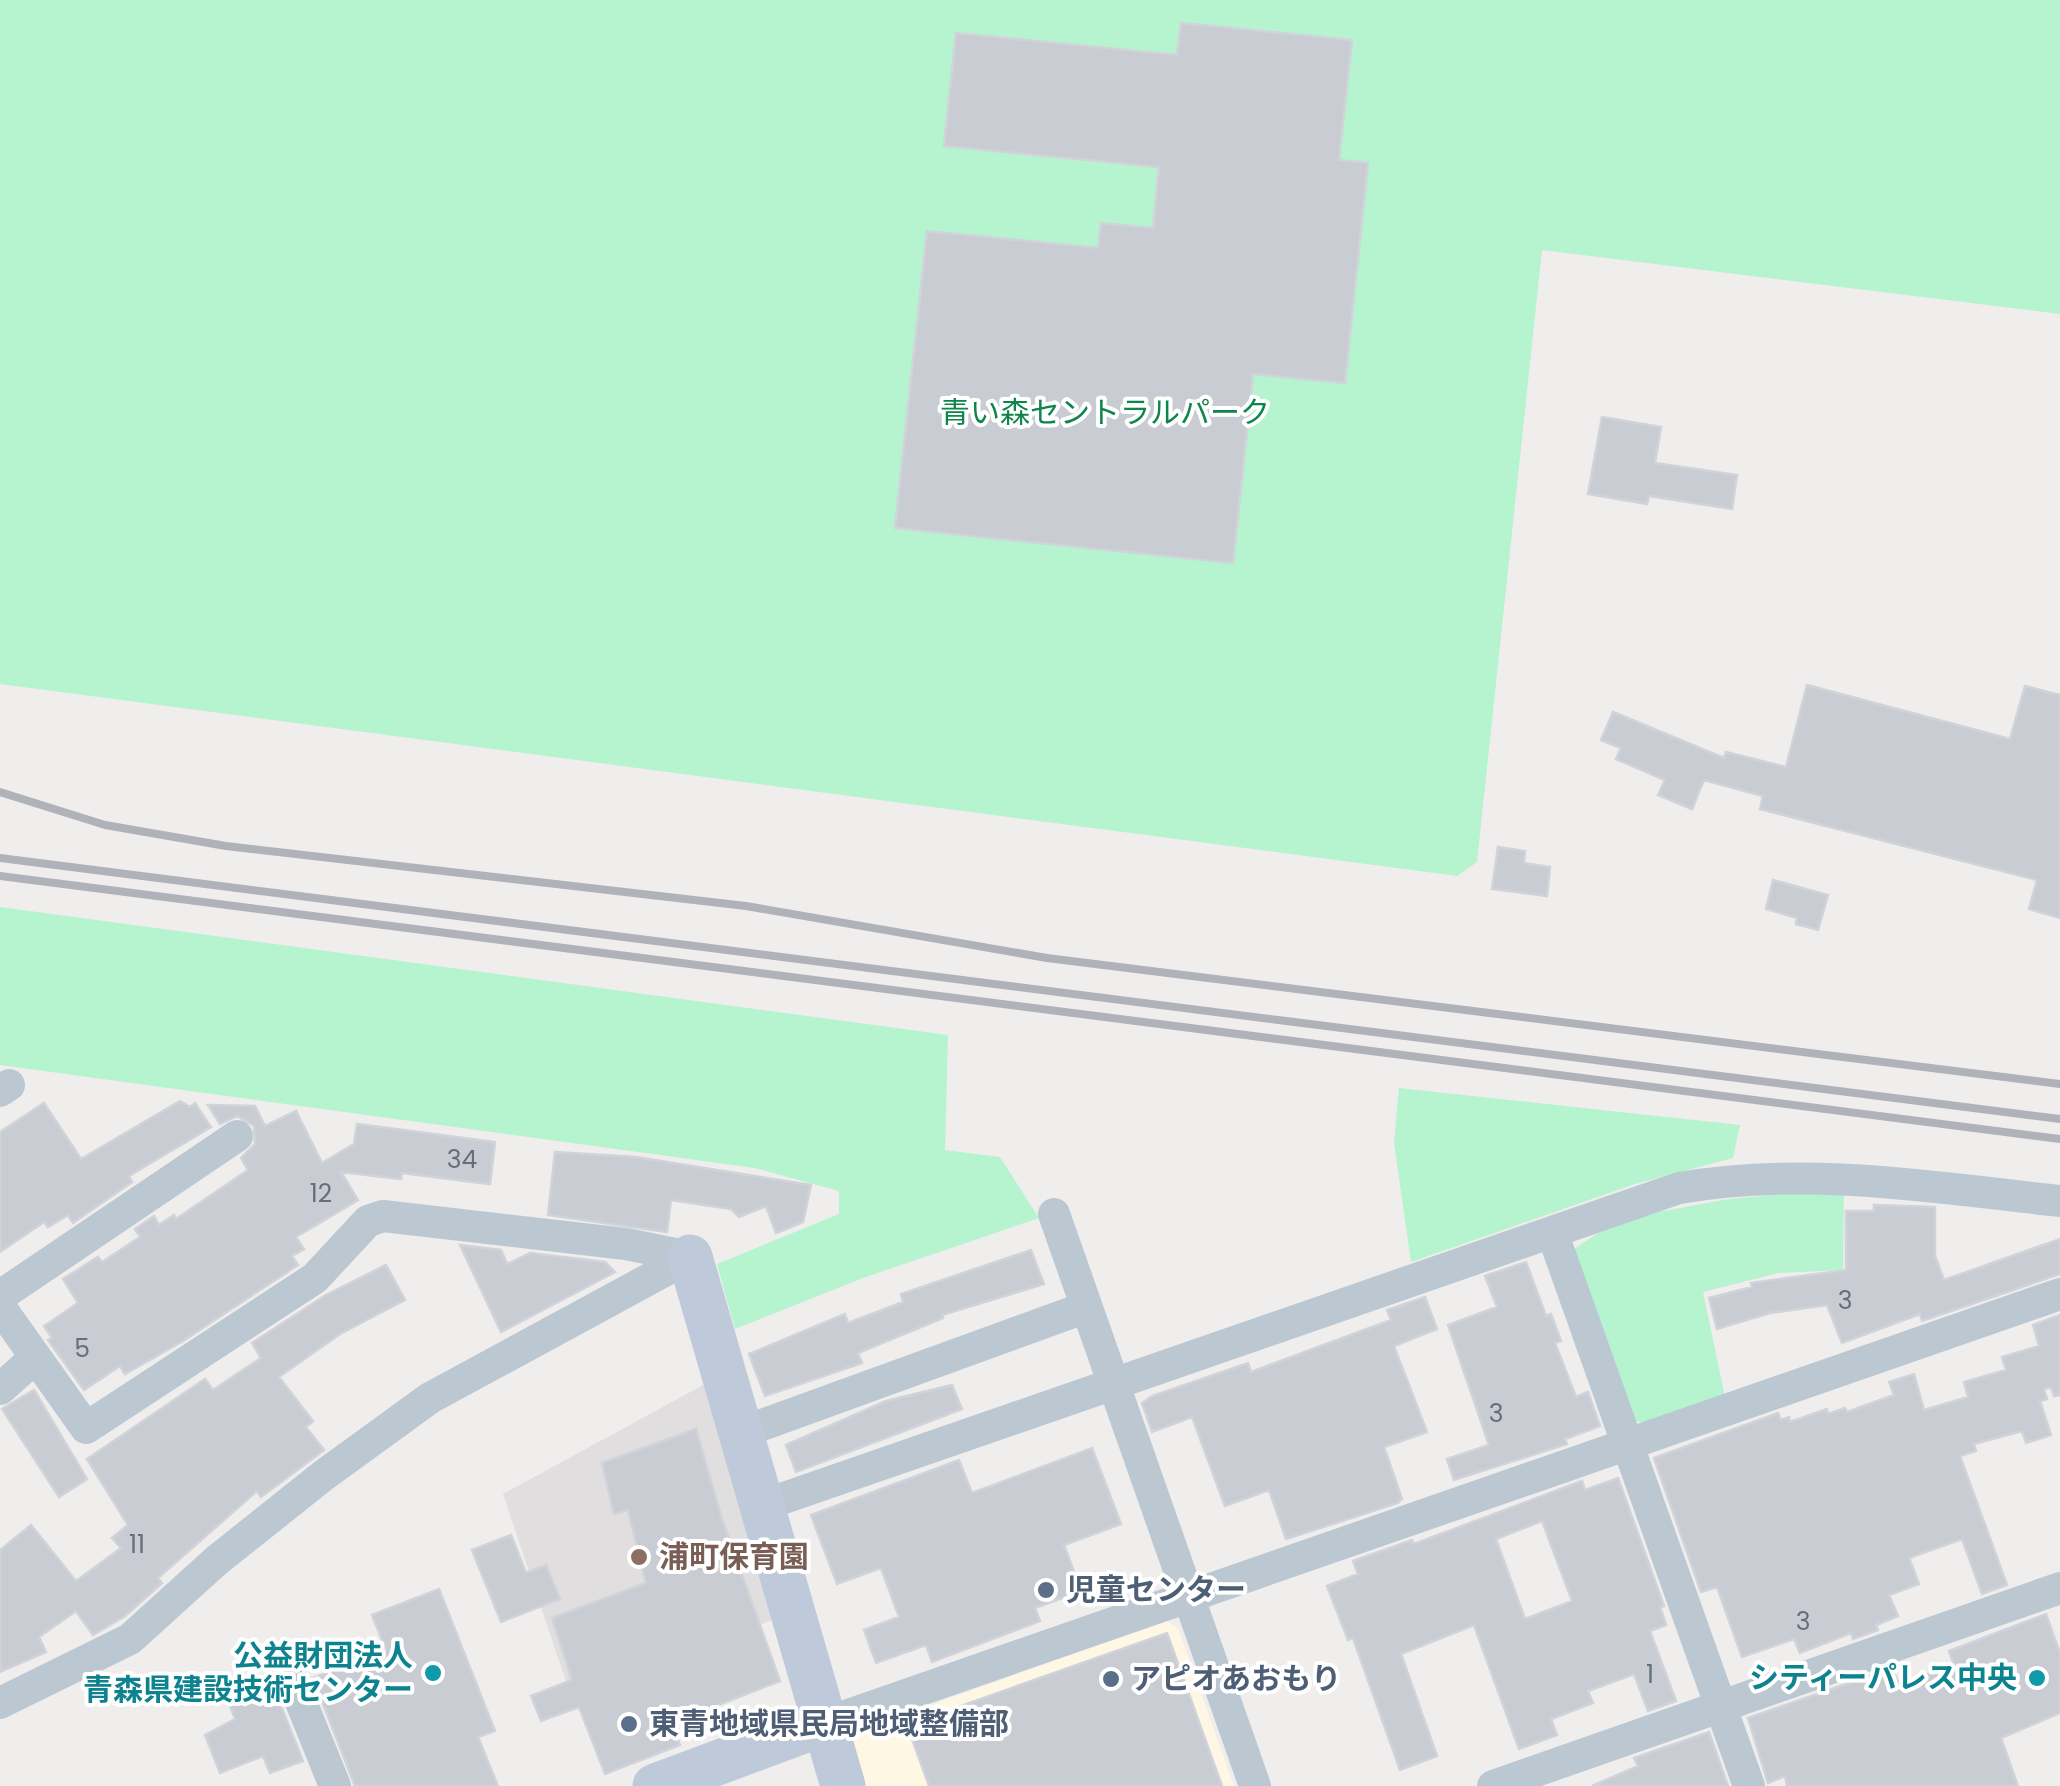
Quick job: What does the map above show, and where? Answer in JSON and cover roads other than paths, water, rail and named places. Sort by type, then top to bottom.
[{"type":"street","points":[[0,1296],[237,1136]]},
{"type":"street","points":[[764,1506],[1679,1188],[1818,1175],[2060,1202]]},
{"type":"street","points":[[1054,1214],[1255,1786]]},
{"type":"street","points":[[0,1306],[86,1428],[314,1278],[368,1221],[384,1216],[626,1244],[690,1257]]},
{"type":"street","points":[[1552,1232],[1749,1786]]},
{"type":"street","points":[[690,1257],[843,1786]]},
{"type":"street","points":[[0,1703],[130,1640],[246,1536],[430,1398],[690,1257]]},
{"type":"street","points":[[655,1786],[824,1723],[2060,1294]]},
{"type":"street","points":[[742,1432],[1084,1308]]},
{"type":"street","points":[[0,1389],[35,1358]]},
{"type":"street","points":[[1492,1786],[2060,1588]]},
{"type":"street","points":[[284,1660],[328,1784]]},
{"type":"railway","points":[[0,792],[105,825],[226,846],[746,906],[1047,958],[2060,1084]]},
{"type":"railway","points":[[0,858],[2060,1119]]},
{"type":"railway","points":[[0,876],[2060,1139]]},
{"type":"place","name":"浦町保育園","points":[[639,1557]]},
{"type":"place","name":"児童センター","points":[[1046,1590]]},
{"type":"place","name":"公益財団法人 青森県建設技術センター","points":[[433,1673]]},
{"type":"place","name":"シティーパレス中央","points":[[2037,1678]]},
{"type":"place","name":"アピオあおもり","points":[[1111,1679]]},
{"type":"place","name":"東青地域県民局地域整備部","points":[[629,1724]]},
{"type":"park label","name":"青い森セントラルパーク","points":[[1105,413]]}]
